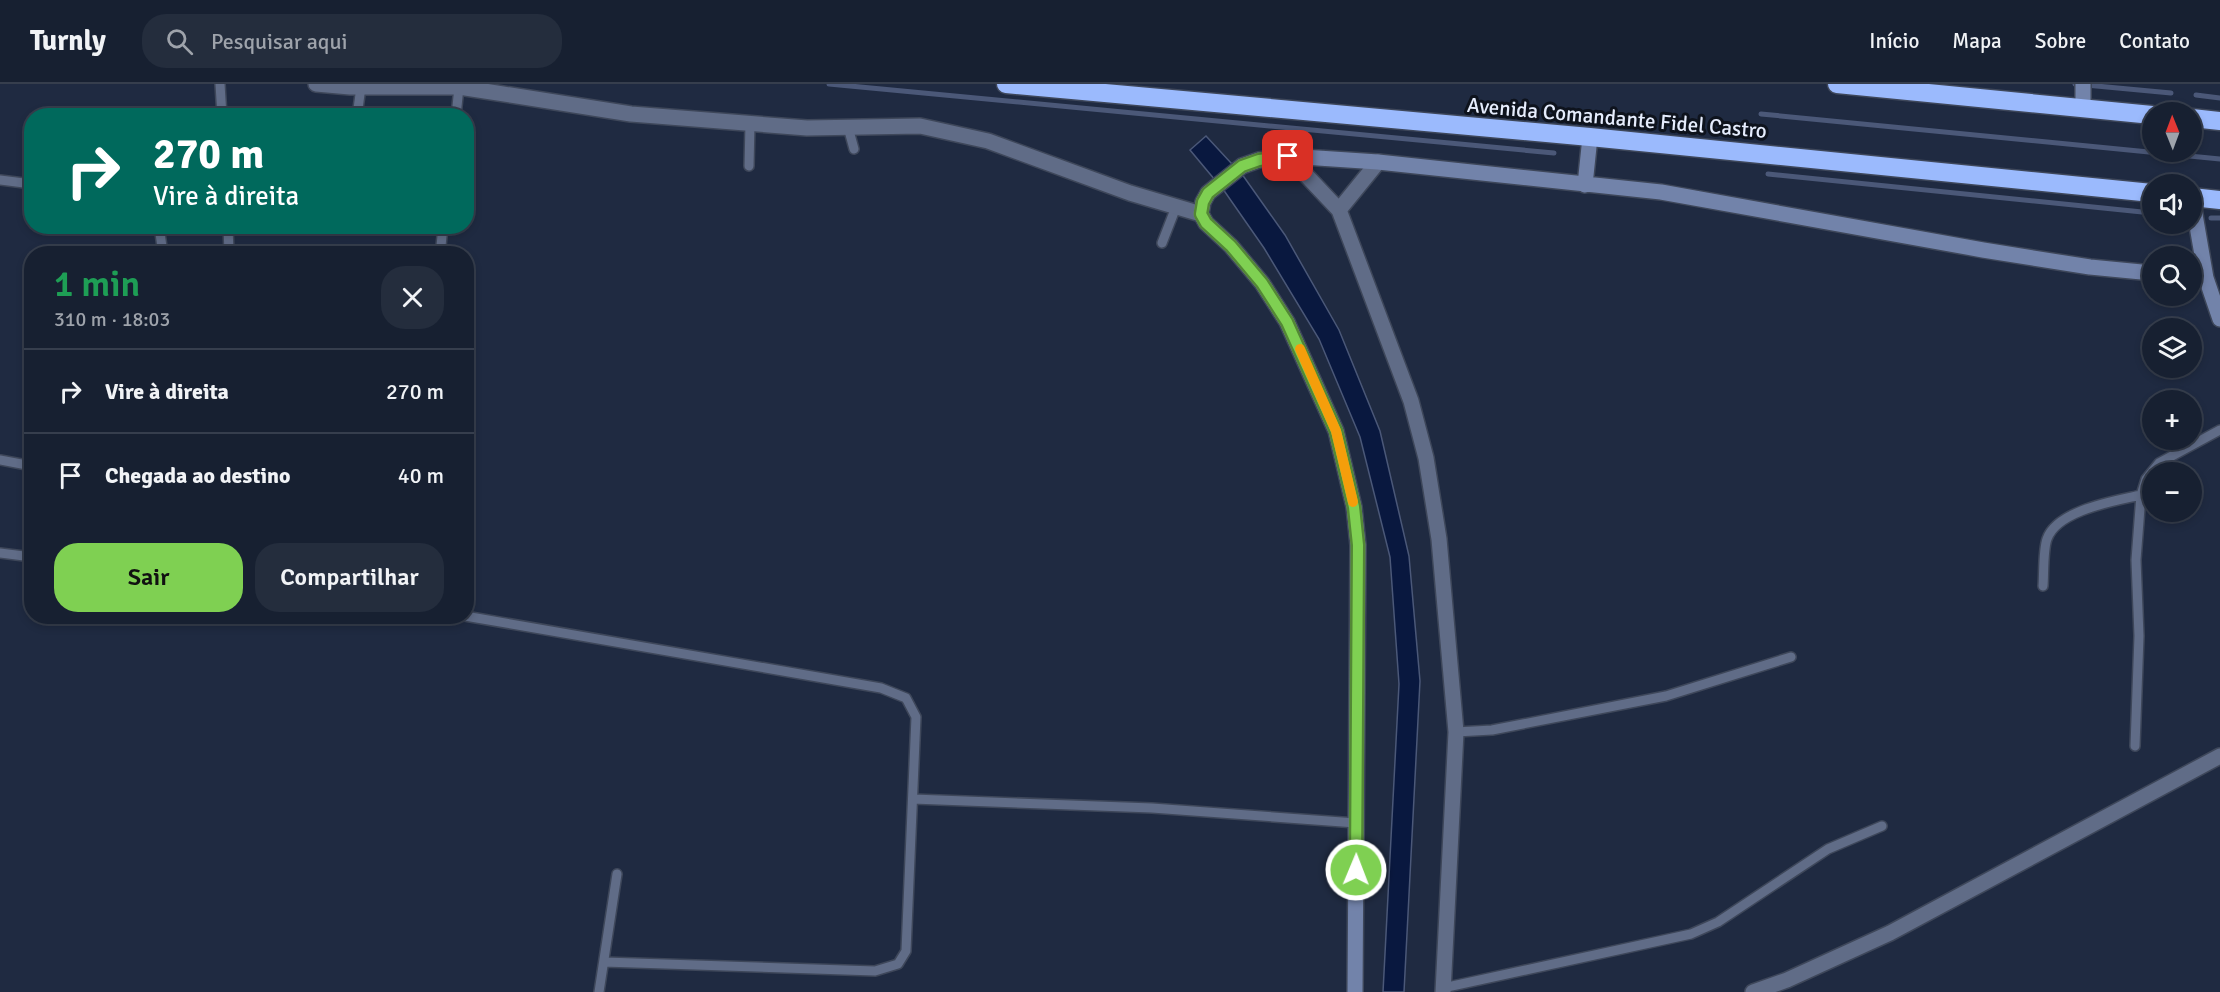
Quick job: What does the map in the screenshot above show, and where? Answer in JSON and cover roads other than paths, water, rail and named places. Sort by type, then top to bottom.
[{"type":"highway","name":"Avenida Comandante Fidel Castro","points":[[1006,84],[1590,137],[2142,192]]},
{"type":"highway","points":[[1838,84],[2142,114]]},
{"type":"highway","points":[[2202,119],[2220,121]]},
{"type":"highway","points":[[2202,198],[2220,200]]},
{"type":"street","points":[[316,84],[361,87],[459,87],[631,114],[807,128],[920,126],[988,141],[1130,193],[1201,214]]},
{"type":"street","points":[[2083,84],[2084,108]]},
{"type":"street","points":[[1585,185],[1590,137]]},
{"type":"street","points":[[1355,992],[1358,545],[1354,507],[1336,431],[1287,322],[1262,283],[1231,246],[1206,223],[1201,214],[1203,202],[1208,193],[1242,166],[1259,160],[1288,156],[1378,162],[1661,192],[1983,250],[2090,267],[2142,272]]},
{"type":"street","points":[[1288,156],[1339,210],[1411,400],[1426,458],[1439,539],[1456,732],[1443,990]]},
{"type":"street","points":[[1339,210],[1378,162]]},
{"type":"street","points":[[2198,234],[2206,278],[2220,319]]},
{"type":"street","points":[[1753,992],[1787,980],[1890,933],[2220,756]]},
{"type":"lane","points":[[220,84],[222,108]]},
{"type":"lane","points":[[358,108],[361,87]]},
{"type":"lane","points":[[457,108],[459,87]]},
{"type":"lane","points":[[748,166],[750,124]]},
{"type":"lane","points":[[848,127],[854,149]]},
{"type":"lane","points":[[0,180],[24,183]]},
{"type":"lane","points":[[1162,243],[1176,207]]},
{"type":"lane","points":[[441,246],[442,234]]},
{"type":"lane","points":[[2135,746],[2139,636],[2136,560],[2141,495],[2146,479],[2159,463],[2220,430]]},
{"type":"lane","points":[[0,460],[24,464]]},
{"type":"lane","points":[[2043,586],[2047,538],[2064,519],[2095,505],[2141,495]]},
{"type":"lane","points":[[0,553],[24,556]]},
{"type":"lane","points":[[474,618],[881,688],[906,698],[916,717],[906,951],[898,964],[875,970],[604,962]]},
{"type":"lane","points":[[1456,732],[1492,730],[1666,696],[1791,657]]},
{"type":"lane","points":[[914,800],[1152,808],[1356,823]]},
{"type":"lane","points":[[1443,990],[1691,933],[1718,922],[1828,849],[1882,826]]},
{"type":"lane","points":[[599,992],[617,874]]},
{"type":"water","points":[[1206,136],[1244,177],[1285,235],[1339,330],[1380,431],[1409,556],[1420,681],[1404,992],[1383,992],[1399,684],[1390,557],[1360,437],[1319,339],[1264,248],[1225,192],[1190,150]]},
{"type":"waterway","points":[[829,84],[1554,153]]},
{"type":"waterway","points":[[2075,84],[2171,93]]},
{"type":"waterway","points":[[2196,95],[2220,98]]},
{"type":"waterway","points":[[1761,114],[2220,159]]},
{"type":"waterway","points":[[1768,174],[2142,212]]},
{"type":"waterway","points":[[2211,218],[2220,218]]}]
